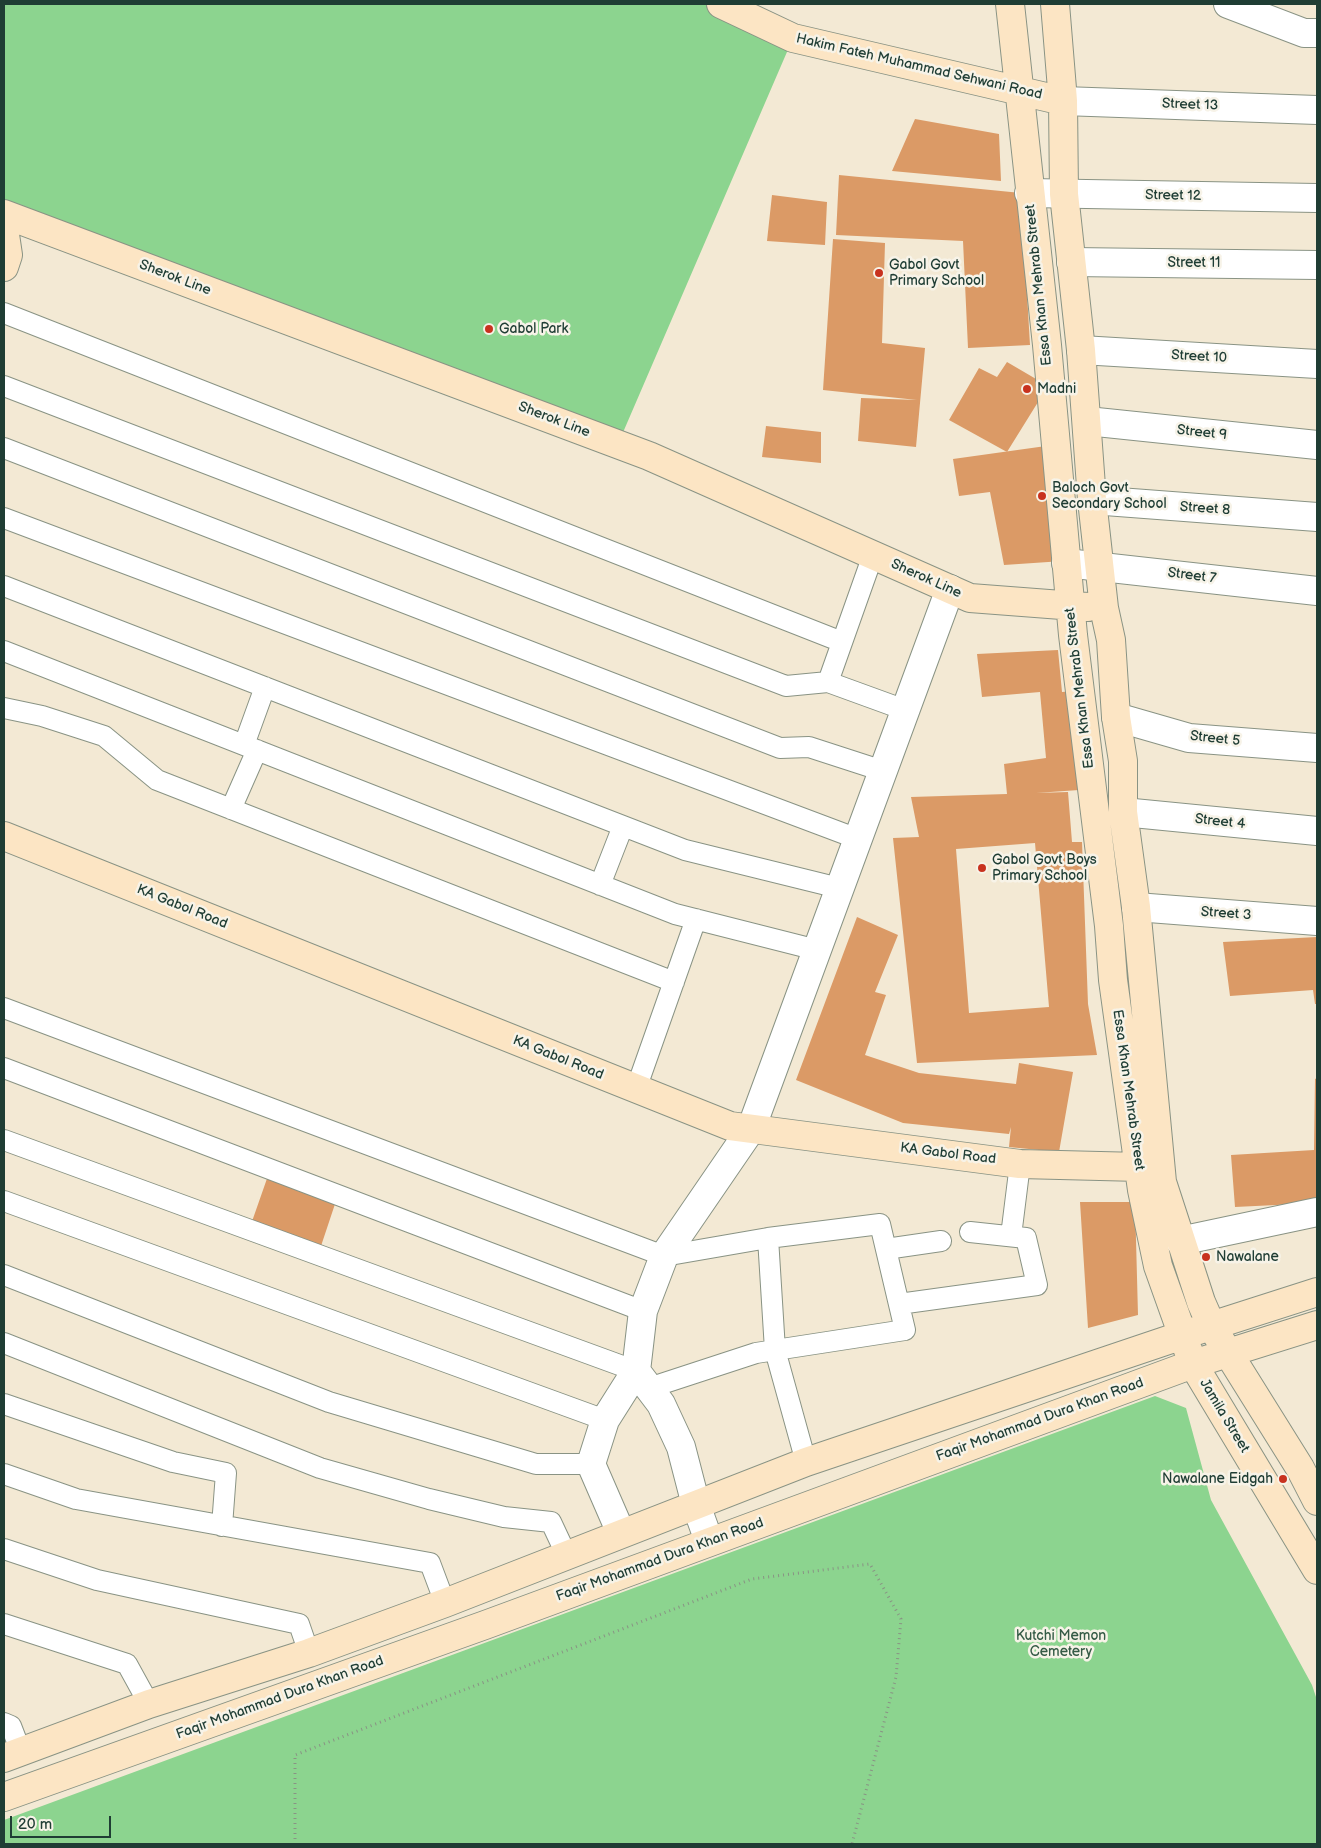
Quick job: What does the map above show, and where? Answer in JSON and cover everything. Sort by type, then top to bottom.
[{"type":"main road","name":"Hakim Fateh Muhammad Sehwani Road","points":[[721,4],[793,38],[1063,100]]},
{"type":"main road","name":"Essa Khan Mehrab Street","points":[[1010,4],[1017,90],[1047,345],[1070,605],[1109,926],[1113,980],[1140,1167],[1158,1266],[1193,1364]]},
{"type":"main road","name":"Essa Khan Mehrab Street","points":[[1055,4],[1063,100],[1064,194],[1082,350],[1092,500],[1104,608],[1111,640],[1116,717],[1123,761],[1123,812],[1136,908],[1162,1182],[1201,1302],[1212,1327],[1227,1353]]},
{"type":"main road","name":"Sherok Line","points":[[4,214],[649,456],[970,598],[1104,608]]},
{"type":"main road","points":[[4,228],[8,255],[4,267]]},
{"type":"main road","name":"KA Gabol Road","points":[[4,836],[730,1126],[1020,1164],[1140,1167]]},
{"type":"main road","points":[[1113,980],[1142,976]]},
{"type":"main road","points":[[12,1755],[148,1704],[309,1653],[445,1603],[566,1554],[806,1462],[1317,1292]]},
{"type":"main road","name":"Faqir Mohammad Dura Khan Road","points":[[4,1797],[485,1625],[1193,1364],[1317,1324]]},
{"type":"main road","points":[[1227,1353],[1300,1468],[1317,1501]]},
{"type":"main road","name":"Jamila Street","points":[[1193,1364],[1317,1570]]},
{"type":"main road","points":[[919,1424],[934,1458]]},
{"type":"street","points":[[1228,4],[1304,33],[1317,33]]},
{"type":"street","name":"Street 13","points":[[1063,100],[1317,110]]},
{"type":"street","name":"Street 12","points":[[1029,194],[1317,198]]},
{"type":"street","name":"Street 11","points":[[1071,262],[1317,265]]},
{"type":"street","name":"Street 10","points":[[1082,350],[1317,364]]},
{"type":"street","name":"Street 9","points":[[1087,421],[1317,445]]},
{"type":"street","name":"Street 8","points":[[1092,500],[1317,517]]},
{"type":"street","name":"Street 7","points":[[1066,563],[1099,565],[1317,591]]},
{"type":"street","points":[[709,1541],[696,1504],[680,1447],[661,1404],[643,1380],[643,1311],[664,1256],[751,1129],[950,589]]},
{"type":"street","name":"Street 5","points":[[1116,717],[1190,738],[1317,748]]},
{"type":"street","name":"Street 4","points":[[1123,812],[1317,831]]},
{"type":"street","name":"Street 3","points":[[1136,908],[1317,921]]},
{"type":"street","points":[[1180,1241],[1317,1212]]},
{"type":"street","points":[[621,1533],[591,1464],[605,1420],[643,1380]]},
{"type":"lane","points":[[4,313],[842,642]]},
{"type":"lane","points":[[4,386],[786,686],[828,682],[905,710]]},
{"type":"lane","points":[[4,448],[780,748],[809,747],[882,771]]},
{"type":"lane","points":[[4,518],[858,839]]},
{"type":"lane","points":[[828,682],[873,555]]},
{"type":"lane","points":[[4,586],[685,850],[840,888]]},
{"type":"lane","points":[[4,651],[675,914],[817,950]]},
{"type":"lane","points":[[231,809],[250,747],[265,687]]},
{"type":"lane","points":[[4,708],[42,716],[104,736],[158,780],[674,982]]},
{"type":"lane","points":[[600,885],[623,826]]},
{"type":"lane","points":[[636,1089],[696,919]]},
{"type":"lane","points":[[4,1008],[664,1256],[768,1238],[880,1224],[905,1330],[756,1352],[643,1380],[4,1140]]},
{"type":"lane","points":[[4,1068],[643,1311]]},
{"type":"lane","points":[[1011,1236],[1020,1164]]},
{"type":"lane","points":[[4,1201],[605,1420]]},
{"type":"lane","points":[[899,1304],[1037,1285],[1026,1238],[970,1232]]},
{"type":"lane","points":[[768,1238],[775,1350],[806,1462]]},
{"type":"lane","points":[[886,1249],[941,1241]]},
{"type":"lane","points":[[4,1275],[329,1402],[536,1464],[591,1464]]},
{"type":"lane","points":[[4,1343],[320,1468],[429,1499],[504,1517],[551,1522],[566,1554]]},
{"type":"lane","points":[[4,1404],[173,1462],[226,1473],[222,1526]]},
{"type":"lane","points":[[4,1474],[76,1500],[430,1563],[445,1603]]},
{"type":"lane","points":[[4,1549],[97,1580],[299,1624],[309,1653]]},
{"type":"lane","points":[[4,1624],[127,1664],[148,1704]]},
{"type":"lane","points":[[4,1722],[11,1726],[12,1755]]},
{"type":"path","points":[[295,1844],[295,1755],[752,1579],[870,1564],[901,1618],[896,1677],[852,1844]]},
{"type":"green space","name":"Gabol Park","points":[[4,4],[721,4],[793,38],[618,444],[4,214]]},
{"type":"green space","name":"Kutchi Memon Cemetery","points":[[1155,1396],[1186,1408],[1211,1500],[1312,1685],[1317,1700],[1317,1844],[4,1844],[4,1820]]},
{"type":"building","points":[[915,119],[999,134],[1001,181],[892,171]]},
{"type":"building","points":[[839,175],[1021,193],[1030,345],[968,348],[963,241],[836,235]]},
{"type":"building","points":[[772,195],[827,202],[825,245],[767,241]]},
{"type":"building","points":[[833,239],[885,243],[882,343],[925,348],[916,447],[858,441],[861,398],[917,400],[823,390]]},
{"type":"building","points":[[1007,362],[1048,386],[1007,452],[949,420],[979,368],[997,377]]},
{"type":"building","points":[[766,426],[821,432],[821,463],[762,457]]},
{"type":"building","points":[[1046,446],[1063,561],[1004,565],[990,492],[959,496],[953,459]]},
{"type":"building","points":[[1058,650],[1062,692],[1074,691],[1079,790],[1036,793],[1068,792],[1072,842],[1082,842],[1088,1004],[1097,1055],[917,1063],[893,838],[919,837],[911,797],[1007,794],[1004,764],[1046,758],[1040,692],[982,697],[977,654]],"holes":[[[1035,843],[1049,1007],[969,1013],[956,849]]]},
{"type":"building","points":[[857,917],[898,935],[875,992],[886,995],[865,1055],[919,1073],[1016,1084],[1019,1063],[1073,1072],[1059,1152],[1009,1147],[1011,1127],[1009,1134],[903,1123],[796,1080]]},
{"type":"building","points":[[1317,937],[1317,1004],[1315,1004],[1313,990],[1230,996],[1223,942]]},
{"type":"building","points":[[1317,1078],[1317,1203],[1235,1207],[1231,1155],[1314,1150],[1315,1079]]},
{"type":"building","points":[[270,1170],[338,1195],[318,1255],[249,1230]]},
{"type":"building","points":[[1080,1202],[1135,1202],[1138,1315],[1088,1328]]},
{"type":"place","name":"Gabol Govt Primary School","points":[[879,273]]},
{"type":"place","name":"Gabol Park","points":[[489,329]]},
{"type":"place","name":"Madni","points":[[1027,389]]},
{"type":"place","name":"Baloch Govt Secondary School","points":[[1042,496]]},
{"type":"place","name":"Gabol Govt Boys Primary School","points":[[982,868]]},
{"type":"place","name":"Nawalane","points":[[1206,1257]]},
{"type":"place","name":"Nawalane Eidgah","points":[[1283,1479]]}]
